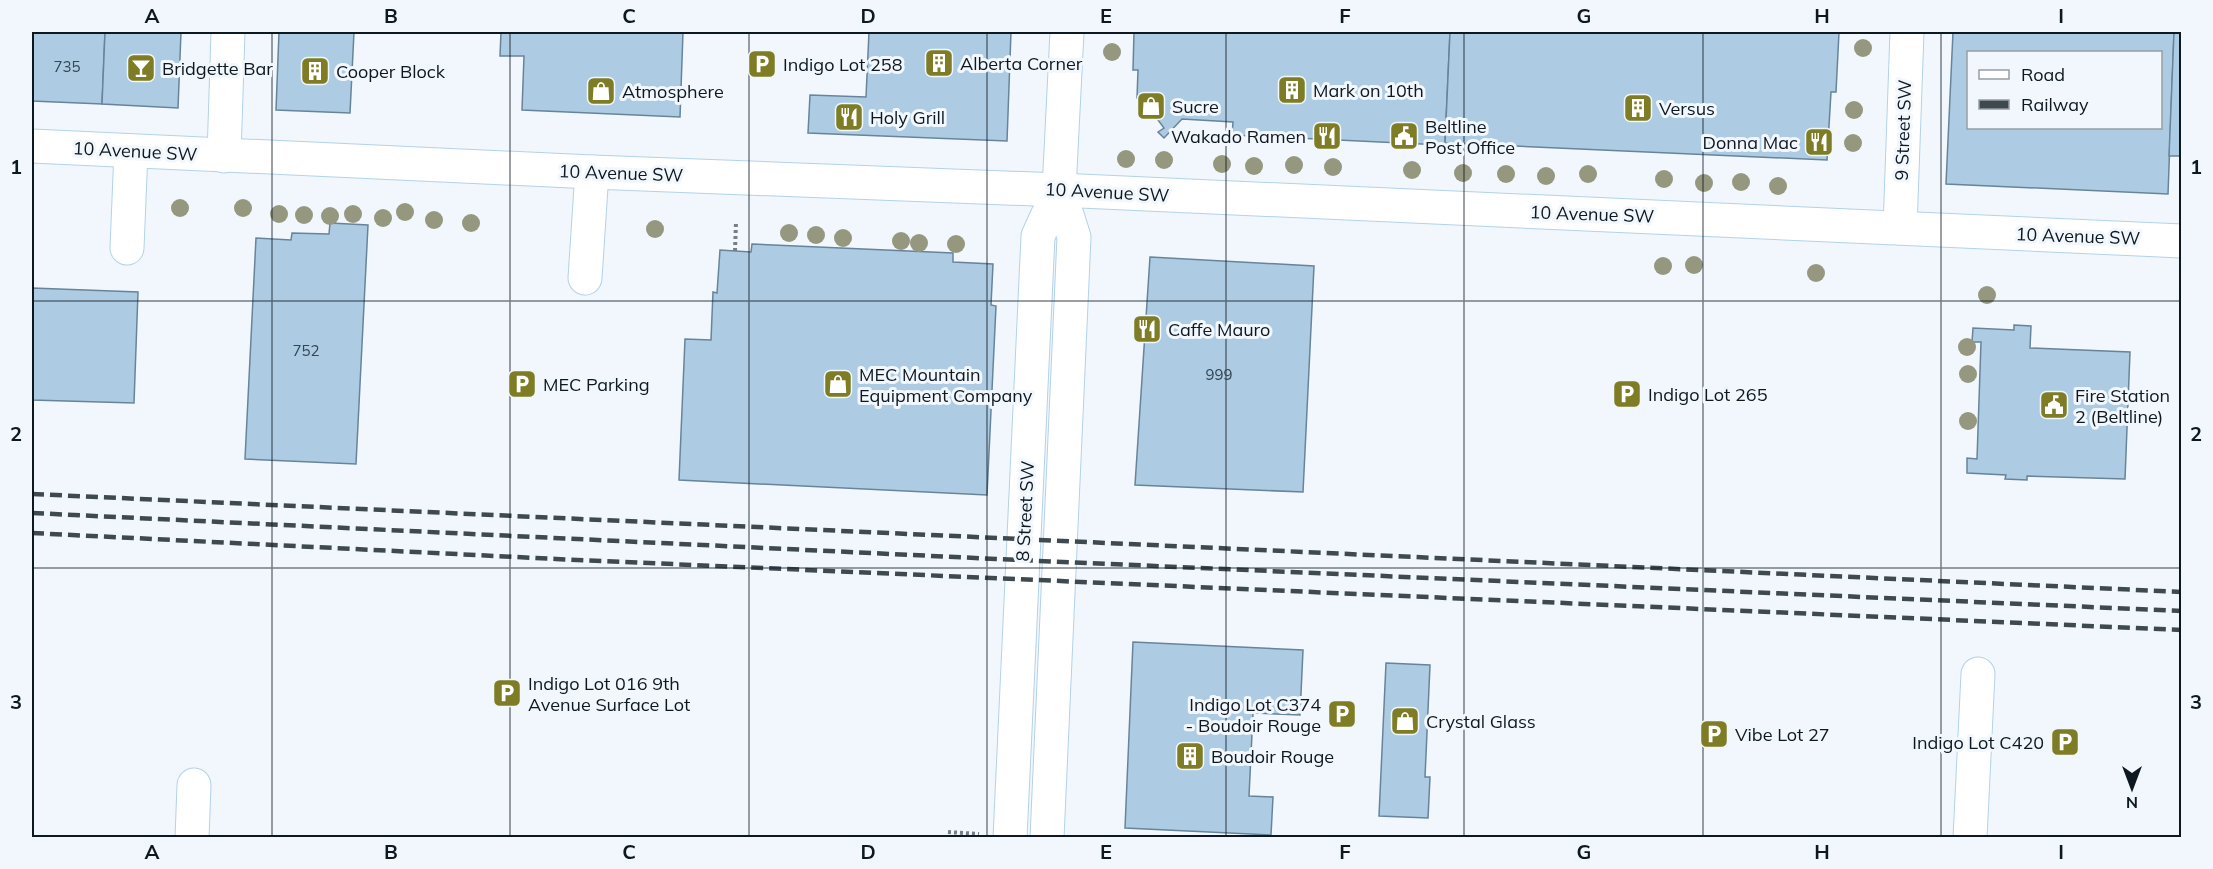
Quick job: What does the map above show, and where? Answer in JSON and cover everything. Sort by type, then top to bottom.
[{"type":"street","points":[[224,156],[228,32]]},
{"type":"street","name":"8 Street SW","points":[[1047,837],[1074,237],[1059,190],[1067,32]]},
{"type":"street","name":"9 Street SW","points":[[1900,228],[1907,32]]},
{"type":"street","name":"10 Avenue SW","points":[[32,147],[1059,190],[2181,241]]},
{"type":"street","points":[[127,248],[131,151]]},
{"type":"street","points":[[585,278],[592,172]]},
{"type":"street","name":"8 Street SW","points":[[995,836],[1038,236],[1059,190]]},
{"type":"street","points":[[1970,837],[1978,674]]},
{"type":"street","points":[[192,837],[194,785]]},
{"type":"path","points":[[735,251],[736,222]]},
{"type":"path","points":[[948,832],[995,836]]},
{"type":"building","points":[[32,32],[105,32],[102,104],[32,101]]},
{"type":"building","name":"Bridgette Bar","points":[[105,32],[181,32],[178,108],[102,104]]},
{"type":"building","name":"Cooper Block","points":[[279,32],[354,32],[350,113],[276,110]]},
{"type":"building","points":[[501,32],[683,32],[680,117],[522,110],[524,56],[500,56]]},
{"type":"building","name":"Alberta Corner","points":[[869,32],[1011,32],[1007,141],[808,133],[810,95],[866,97]]},
{"type":"building","name":"Mark on 10th","points":[[1134,32],[1450,32],[1445,143],[1442,145],[1232,135],[1233,122],[1182,119],[1164,138],[1158,132],[1164,128],[1155,116],[1149,118],[1144,98],[1137,98],[1138,70],[1133,70]]},
{"type":"building","name":"Versus","points":[[1450,32],[1839,32],[1836,92],[1831,92],[1827,160],[1445,143]]},
{"type":"building","points":[[1953,32],[2174,32],[2168,194],[1946,184]]},
{"type":"building","points":[[2174,32],[2182,32],[2182,156],[2169,156]]},
{"type":"building","points":[[330,223],[368,225],[356,464],[245,459],[256,238],[291,240],[292,233],[329,234]]},
{"type":"building","name":"MEC Mountain Equipment Company","points":[[752,244],[953,253],[953,262],[993,264],[991,305],[996,306],[987,495],[679,480],[685,339],[711,340],[713,292],[717,293],[720,250],[751,252]]},
{"type":"building","points":[[1150,257],[1314,266],[1303,492],[1135,485]]},
{"type":"building","points":[[32,288],[138,292],[134,403],[32,400]]},
{"type":"building","name":"Fire Station 2 (Beltline)","points":[[2014,325],[2031,326],[2030,348],[2130,352],[2125,479],[2027,476],[2027,480],[2005,479],[2006,475],[1967,473],[1967,458],[1977,459],[1981,342],[1972,342],[1973,328],[2014,330]]},
{"type":"building","name":"Boudoir Rouge","points":[[1133,642],[1303,650],[1300,715],[1253,713],[1249,796],[1273,797],[1271,835],[1125,828]]},
{"type":"building","name":"Crystal Glass","points":[[1386,663],[1430,665],[1425,777],[1430,777],[1428,818],[1379,816]]},
{"type":"railway","points":[[32,494],[2182,592]]},
{"type":"railway","points":[[32,513],[996,559],[2182,611]]},
{"type":"railway","points":[[32,533],[556,559],[2182,630]]},
{"type":"place","name":"Alberta Corner","points":[[939,63]]},
{"type":"place","name":"Indigo Lot 258","points":[[762,64]]},
{"type":"place","name":"Bridgette Bar","points":[[141,68]]},
{"type":"place","name":"Cooper Block","points":[[315,71]]},
{"type":"place","name":"Mark on 10th","points":[[1292,90]]},
{"type":"place","name":"Atmosphere","points":[[601,91]]},
{"type":"place","name":"Sucre","points":[[1151,106]]},
{"type":"place","name":"Versus","points":[[1638,108]]},
{"type":"place","name":"Holy Grill","points":[[849,117]]},
{"type":"place","name":"Wakado Ramen","points":[[1327,136]]},
{"type":"place","name":"Beltline Post Office","points":[[1404,136]]},
{"type":"place","name":"Donna Mac","points":[[1819,142]]},
{"type":"place","name":"Caffe Mauro","points":[[1147,329]]},
{"type":"place","name":"MEC Parking","points":[[522,384]]},
{"type":"place","name":"MEC Mountain Equipment Company","points":[[838,384]]},
{"type":"place","name":"Indigo Lot 265","points":[[1627,394]]},
{"type":"place","name":"Fire Station 2 (Beltline)","points":[[2054,405]]},
{"type":"place","name":"Indigo Lot 016 9th Avenue Surface Lot","points":[[507,693]]},
{"type":"place","name":"Indigo Lot C374 - Boudoir Rouge","points":[[1342,714]]},
{"type":"place","name":"Crystal Glass","points":[[1405,721]]},
{"type":"place","name":"Vibe Lot 27","points":[[1714,734]]},
{"type":"place","name":"Indigo Lot C420","points":[[2065,742]]},
{"type":"place","name":"Boudoir Rouge","points":[[1190,756]]}]
